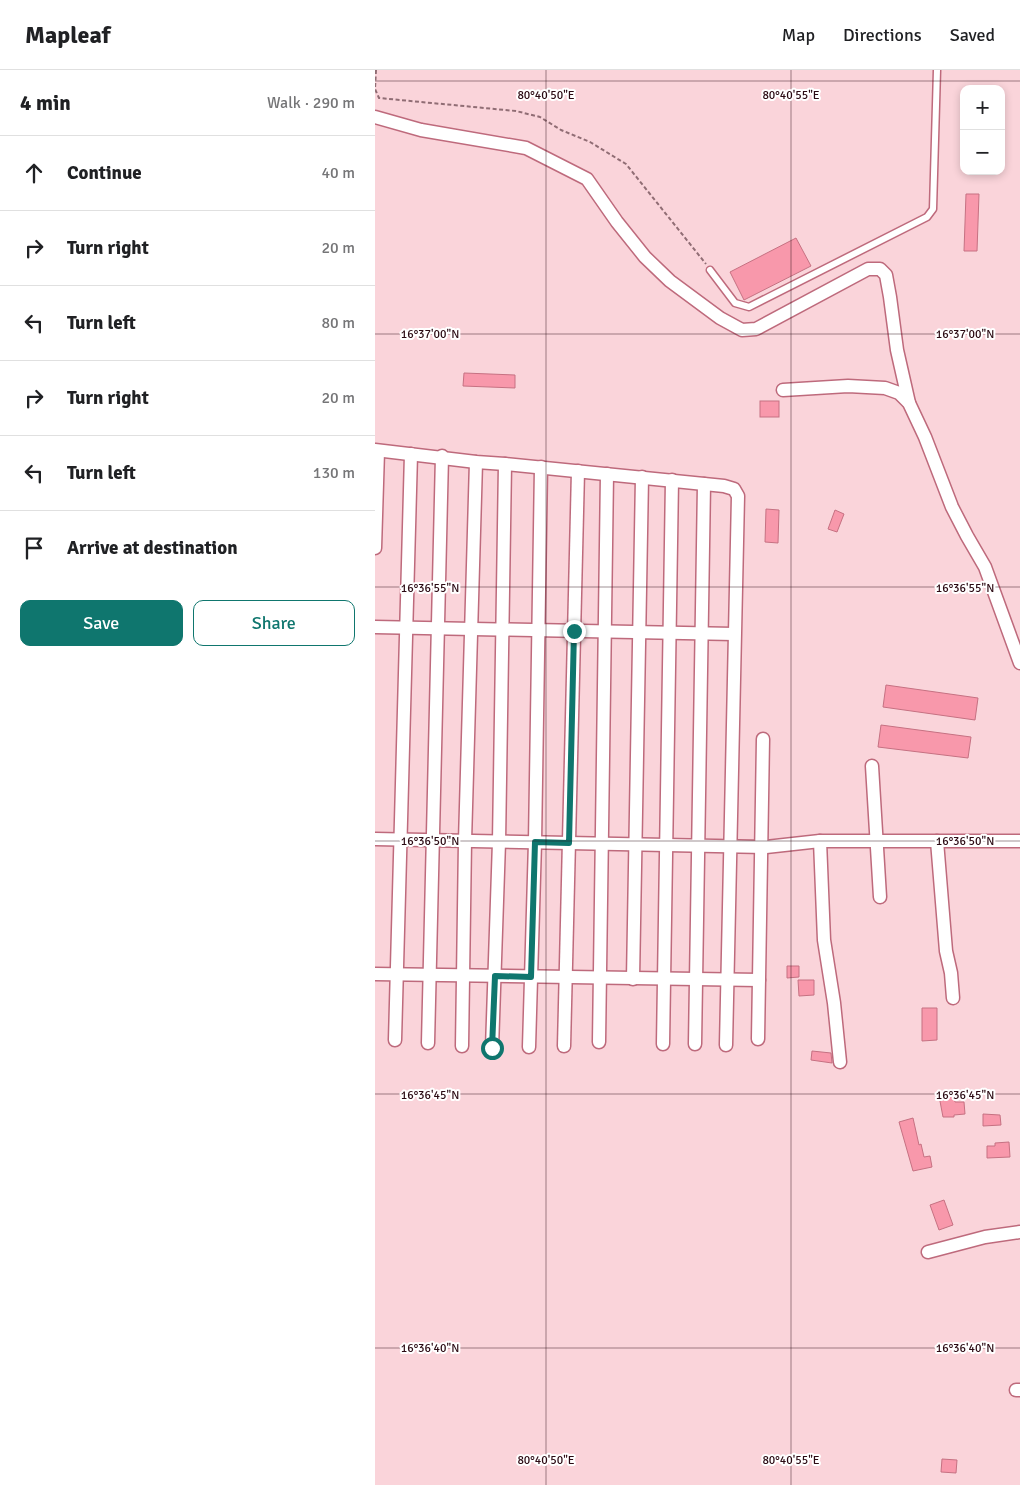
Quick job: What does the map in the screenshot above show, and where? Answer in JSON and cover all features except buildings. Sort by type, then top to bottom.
[{"type":"street","points":[[375,117],[421,130],[526,148],[587,179],[617,222],[645,257],[670,281],[720,318],[743,330],[756,330],[868,268],[880,269],[886,276],[897,350],[909,403],[953,507],[985,567],[1020,663]]},
{"type":"street","points":[[783,390],[848,386],[885,388],[899,394],[909,403]]},
{"type":"street","points":[[375,548],[377,450],[734,488],[737,496],[727,1045]]},
{"type":"street","points":[[395,1040],[411,454]]},
{"type":"street","points":[[428,1042],[442,456]]},
{"type":"street","points":[[463,1046],[465,841],[476,462]]},
{"type":"street","points":[[492,1048],[499,842],[505,464]]},
{"type":"street","points":[[529,1048],[535,842],[541,467]]},
{"type":"street","points":[[565,1046],[578,471]]},
{"type":"street","points":[[599,1042],[607,474]]},
{"type":"street","points":[[633,979],[642,477]]},
{"type":"street","points":[[663,1044],[673,480]]},
{"type":"street","points":[[695,1044],[705,484]]},
{"type":"street","points":[[375,627],[734,634]]},
{"type":"street","points":[[758,1039],[763,739]]},
{"type":"street","points":[[872,766],[880,897]]},
{"type":"street","points":[[375,839],[730,847],[761,847],[820,841],[1020,841]]},
{"type":"street","points":[[820,841],[824,940],[834,1003],[840,1062]]},
{"type":"street","points":[[937,841],[946,952],[951,973],[953,998]]},
{"type":"street","points":[[375,974],[759,980]]},
{"type":"street","points":[[928,1252],[985,1237],[1020,1232]]},
{"type":"lane","points":[[711,270],[735,303],[749,307],[927,218],[933,208],[937,70]]},
{"type":"route","points":[[492,1048],[495,976],[531,977],[535,842],[569,843],[574,631]]}]
